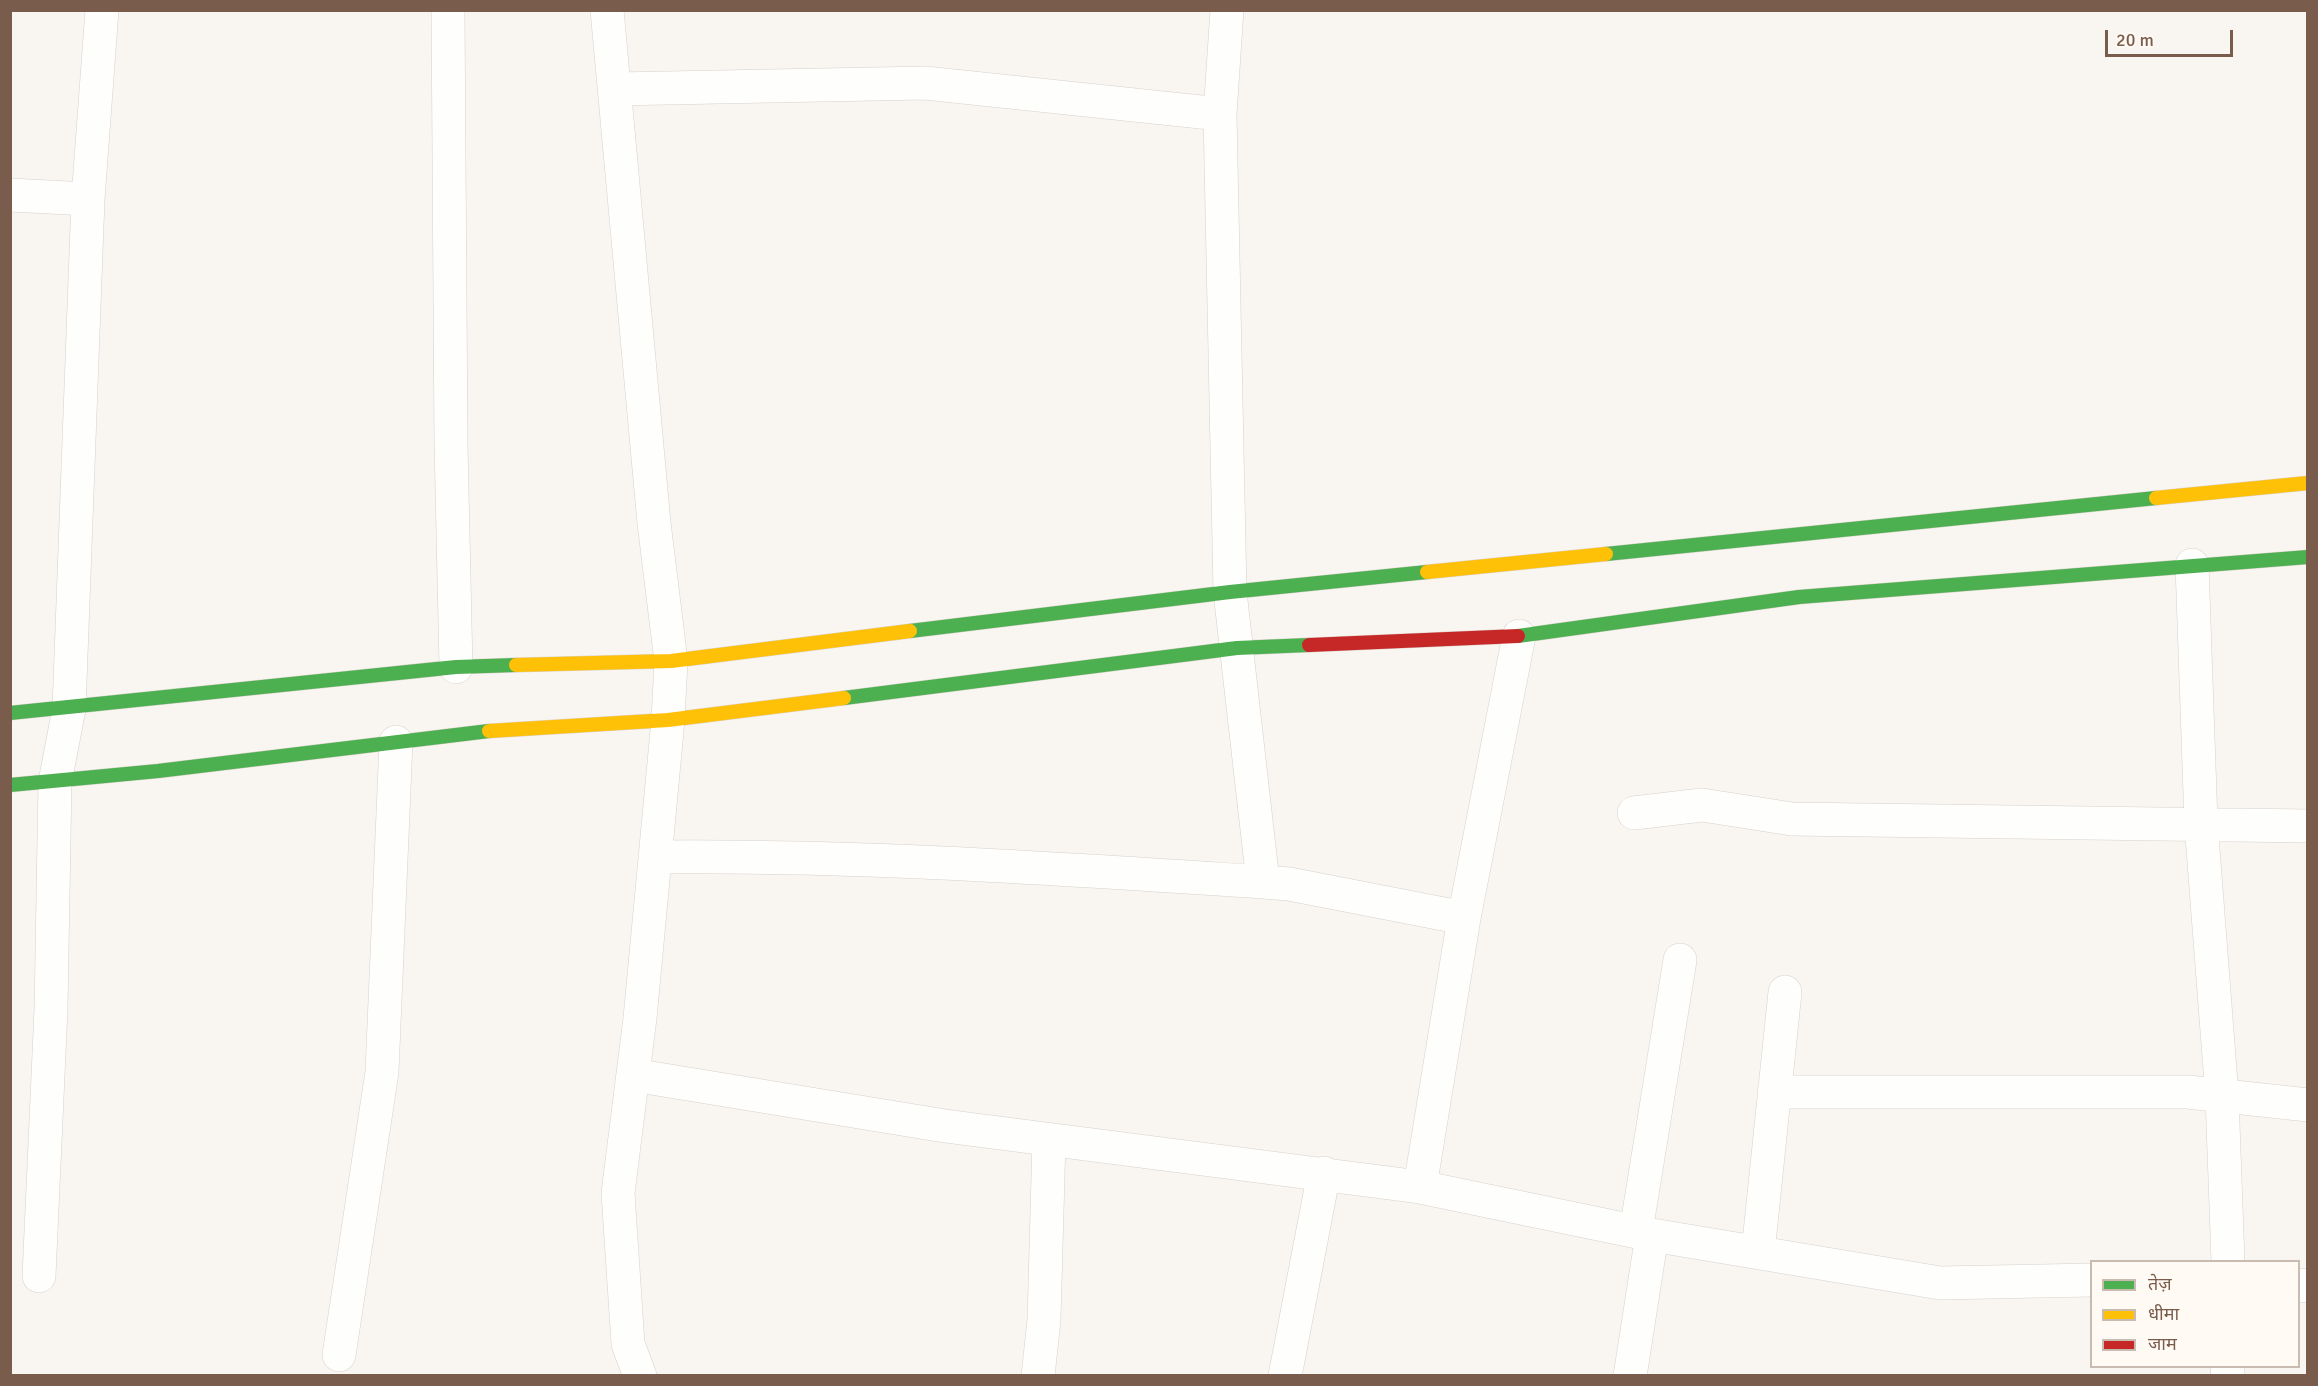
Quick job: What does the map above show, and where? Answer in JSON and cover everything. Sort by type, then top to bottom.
[{"type":"street","points":[[39,1276],[51,1009],[55,782],[69,709],[88,199],[102,10]]},
{"type":"street","points":[[448,10],[451,433],[456,667]]},
{"type":"street","points":[[607,10],[654,523],[671,661],[668,720],[655,857],[633,1075],[618,1193],[628,1344],[640,1376]]},
{"type":"street","points":[[1227,10],[1220,114],[1230,592],[1263,882]]},
{"type":"street","points":[[615,89],[925,83],[1220,114]]},
{"type":"street","points":[[10,195],[88,199]]},
{"type":"street","points":[[10,713],[69,709],[456,667],[671,661],[1230,592],[2307,483]]},
{"type":"street","points":[[10,785],[55,782],[465,733],[668,720],[1237,648],[1519,636],[1799,597],[2307,557]]},
{"type":"street","points":[[2192,565],[2201,822],[2222,1096],[2228,1260]]},
{"type":"street","points":[[1420,1187],[1464,918],[1519,636]]},
{"type":"street","points":[[339,1354],[382,1072],[396,742]]},
{"type":"street","points":[[1634,813],[1702,806],[1792,819],[2307,825]]},
{"type":"street","points":[[655,857],[731,856],[1000,864],[1263,882],[1289,884],[1464,918]]},
{"type":"street","points":[[1630,1376],[1644,1233],[1680,960]]},
{"type":"street","points":[[1758,1252],[1785,992]]},
{"type":"street","points":[[633,1075],[1049,1140],[1324,1173],[1420,1187],[1644,1233],[1940,1284],[2090,1280]]},
{"type":"street","points":[[1774,1092],[2188,1092],[2307,1105]]},
{"type":"street","points":[[1038,1376],[1044,1320],[1049,1140]]},
{"type":"street","points":[[1285,1376],[1324,1173]]},
{"type":"traffic: fast","points":[[1606,554],[2156,498]]},
{"type":"traffic: fast","points":[[1518,636],[1799,597],[2308,557]]},
{"type":"traffic: fast","points":[[910,631],[1230,592],[1427,572]]},
{"type":"traffic: fast","points":[[844,698],[1237,648],[1309,645]]},
{"type":"traffic: fast","points":[[10,713],[456,667],[516,665]]},
{"type":"traffic: fast","points":[[10,785],[158,771],[489,731]]},
{"type":"traffic: slow","points":[[2156,498],[2308,483]]},
{"type":"traffic: slow","points":[[1427,572],[1606,554]]},
{"type":"traffic: slow","points":[[516,665],[671,661],[910,631]]},
{"type":"traffic: slow","points":[[489,731],[668,720],[844,698]]},
{"type":"traffic: jam","points":[[1309,645],[1518,636]]}]
